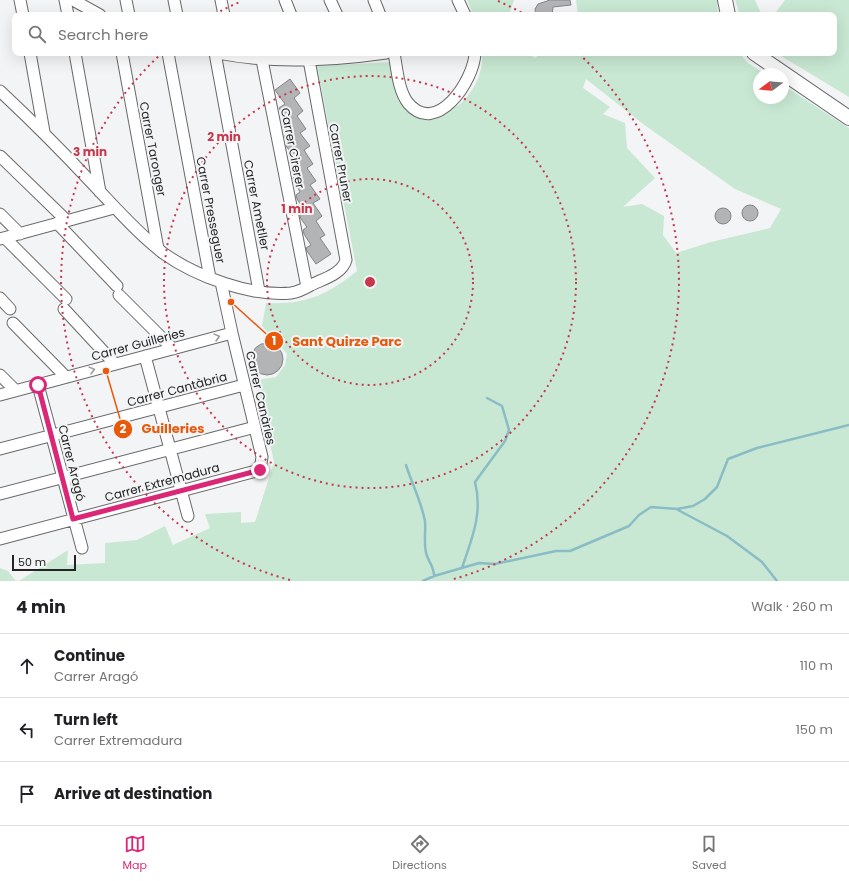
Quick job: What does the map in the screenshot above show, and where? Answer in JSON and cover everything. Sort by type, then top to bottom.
[{"type":"main road","points":[[725,0],[727,12]]},
{"type":"main road","points":[[758,56],[849,118]]},
{"type":"street","points":[[20,0],[22,12]]},
{"type":"street","points":[[65,0],[67,12]]},
{"type":"street","points":[[126,0],[128,12]]},
{"type":"street","points":[[174,0],[176,12]]},
{"type":"street","points":[[221,0],[223,12]]},
{"type":"street","points":[[285,0],[290,12]]},
{"type":"street","points":[[330,0],[336,12]]},
{"type":"street","points":[[374,0],[379,12]]},
{"type":"street","points":[[458,0],[464,12]]},
{"type":"street","points":[[76,1],[95,12]]},
{"type":"street","points":[[31,56],[44,132]]},
{"type":"street","points":[[76,56],[100,192]]},
{"type":"street","name":"Carrer Taronger","points":[[123,56],[158,249]]},
{"type":"street","name":"Carrer Presseguer","points":[[169,56],[210,278]]},
{"type":"street","name":"Carrer Ametller","points":[[217,56],[259,291]]},
{"type":"street","points":[[241,56],[262,60],[307,56]]},
{"type":"street","name":"Carrer Pruner","points":[[307,56],[346,260],[341,269],[307,287]]},
{"type":"street","points":[[395,56],[403,93],[408,103],[416,110],[433,112],[443,108],[461,92],[472,69],[474,56]]},
{"type":"street","name":"Carrer Cirerer","points":[[262,60],[307,287]]},
{"type":"street","points":[[0,91],[44,132],[114,208],[158,249],[176,261],[221,282],[259,291],[290,293],[307,287]]},
{"type":"street","points":[[0,156],[61,222],[118,291],[173,348]]},
{"type":"street","points":[[2,238],[114,208]]},
{"type":"street","points":[[0,214],[20,234]]},
{"type":"street","points":[[2,238],[65,304],[115,364]]},
{"type":"street","points":[[221,282],[232,333]]},
{"type":"street","points":[[0,298],[10,309]]},
{"type":"street","points":[[13,323],[66,377]]},
{"type":"street","name":"Carrer Guilleries","points":[[0,395],[232,333]]},
{"type":"street","name":"Carrer Canàries","points":[[232,333],[262,457],[260,470]]},
{"type":"street","points":[[145,356],[188,516]]},
{"type":"street","points":[[0,375],[15,390]]},
{"type":"street","name":"Carrer Cantàbria","points":[[0,448],[244,384]]},
{"type":"street","name":"Carrer Aragó","points":[[38,385],[82,548]]},
{"type":"street","points":[[0,494],[255,427]]},
{"type":"street","name":"Carrer Extremadura","points":[[0,539],[260,470]]},
{"type":"green space","points":[[467,0],[514,0],[510,12],[472,12]]},
{"type":"green space","points":[[576,0],[717,0],[718,12],[578,12]]},
{"type":"green space","points":[[735,0],[755,0],[761,12],[739,12]]},
{"type":"green space","points":[[785,0],[849,0],[849,97],[781,56],[837,56],[837,12],[776,12]]},
{"type":"green space","points":[[482,56],[532,56],[535,58],[537,56],[742,56],[748,63],[756,68],[753,68],[753,104],[789,104],[789,89],[849,128],[849,581],[19,581],[68,550],[67,565],[105,563],[105,543],[137,540],[165,526],[173,545],[210,528],[205,514],[241,512],[241,523],[255,522],[274,462],[256,380],[276,377],[285,365],[287,354],[262,326],[266,303],[292,302],[315,297],[336,286],[357,271],[317,66],[391,62],[393,76],[399,94],[409,103],[440,114],[458,105],[470,94],[480,74]],"holes":[[[586,79],[643,124],[735,189],[781,209],[770,228],[711,242],[676,253],[663,235],[664,216],[642,204],[623,207],[655,178],[627,148],[625,123],[603,114],[610,107],[583,88]]]},
{"type":"green space","points":[[0,568],[8,571],[15,580],[19,581],[0,581]]},
{"type":"building","points":[[550,0],[570,0],[571,5],[553,7],[552,12],[536,12],[535,9],[538,4]]},
{"type":"building","points":[[290,79],[300,93],[294,98],[303,111],[297,116],[306,129],[300,133],[310,146],[304,150],[313,164],[307,168],[316,181],[310,185],[320,199],[313,203],[322,216],[316,221],[325,235],[320,238],[331,254],[316,264],[306,248],[311,245],[304,234],[303,230],[307,227],[301,219],[299,213],[304,210],[296,195],[300,192],[293,178],[297,174],[289,160],[294,157],[286,146],[287,142],[284,136],[287,135],[282,126],[287,122],[279,108],[285,104],[275,90]]},
{"type":"building","points":[[750,205],[757,210],[758,213],[753,220],[750,221],[743,216],[742,213],[747,206]]},
{"type":"building","points":[[720,208],[726,208],[731,213],[729,222],[726,224],[720,224],[715,219],[715,213]]},
{"type":"building","points":[[264,343],[270,343],[280,350],[283,359],[282,365],[276,372],[270,375],[264,375],[254,368],[251,362],[251,356],[258,346]]},
{"type":"waterway","points":[[462,568],[473,536],[477,515],[478,504],[475,482],[505,441],[509,430],[502,406],[487,398]]},
{"type":"waterway","points":[[423,581],[434,576],[479,563],[495,564],[556,551],[570,551],[629,526],[639,515],[651,507],[677,509],[693,506],[705,499],[717,487],[728,459],[757,448],[849,425]]},
{"type":"waterway","points":[[406,465],[425,521],[426,552],[433,568],[434,576]]},
{"type":"waterway","points":[[678,510],[727,536],[762,562],[777,581]]},
{"type":"place","name":"Sant Quirze Parc","points":[[231,302]]},
{"type":"place","name":"Guilleries","points":[[106,371]]},
{"type":"route","points":[[38,385],[73,519],[260,470]]}]
